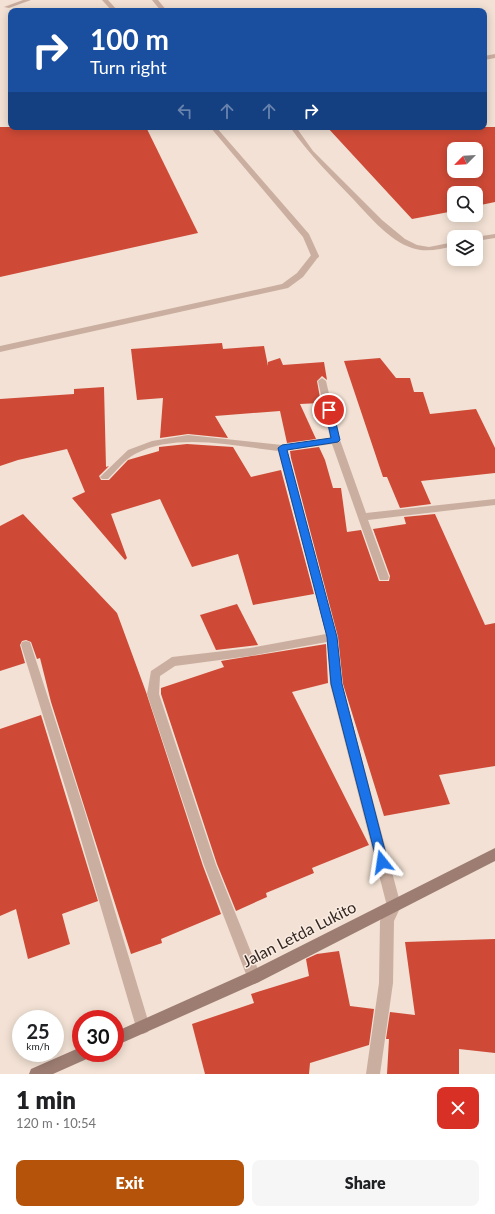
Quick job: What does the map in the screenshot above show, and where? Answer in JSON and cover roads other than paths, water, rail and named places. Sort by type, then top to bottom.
[{"type":"street","points":[[7,7],[28,0]]},
{"type":"street","points":[[105,0],[112,8]]},
{"type":"street","points":[[154,0],[161,8]]},
{"type":"street","points":[[0,349],[285,286],[300,275],[315,256],[306,236],[216,130]]},
{"type":"street","points":[[295,130],[311,152],[379,222],[402,241],[415,247],[429,249],[447,245]]},
{"type":"street","points":[[483,238],[495,236]]},
{"type":"street","points":[[322,381],[335,440],[384,577]]},
{"type":"street","points":[[105,477],[131,452],[152,444],[188,438],[282,448],[335,440]]},
{"type":"street","points":[[282,448],[332,637],[336,684],[394,906],[387,921],[386,983],[373,1074]]},
{"type":"street","points":[[362,516],[495,502]]},
{"type":"street","points":[[254,977],[210,865],[155,701],[153,694],[155,674],[172,662],[250,652],[332,637]]},
{"type":"street","points":[[26,645],[80,816],[143,1027]]},
{"type":"street","name":"Jalan Letda Lukito","points":[[124,1035],[254,977],[495,854]]},
{"type":"street","points":[[36,1074],[72,1058]]}]
